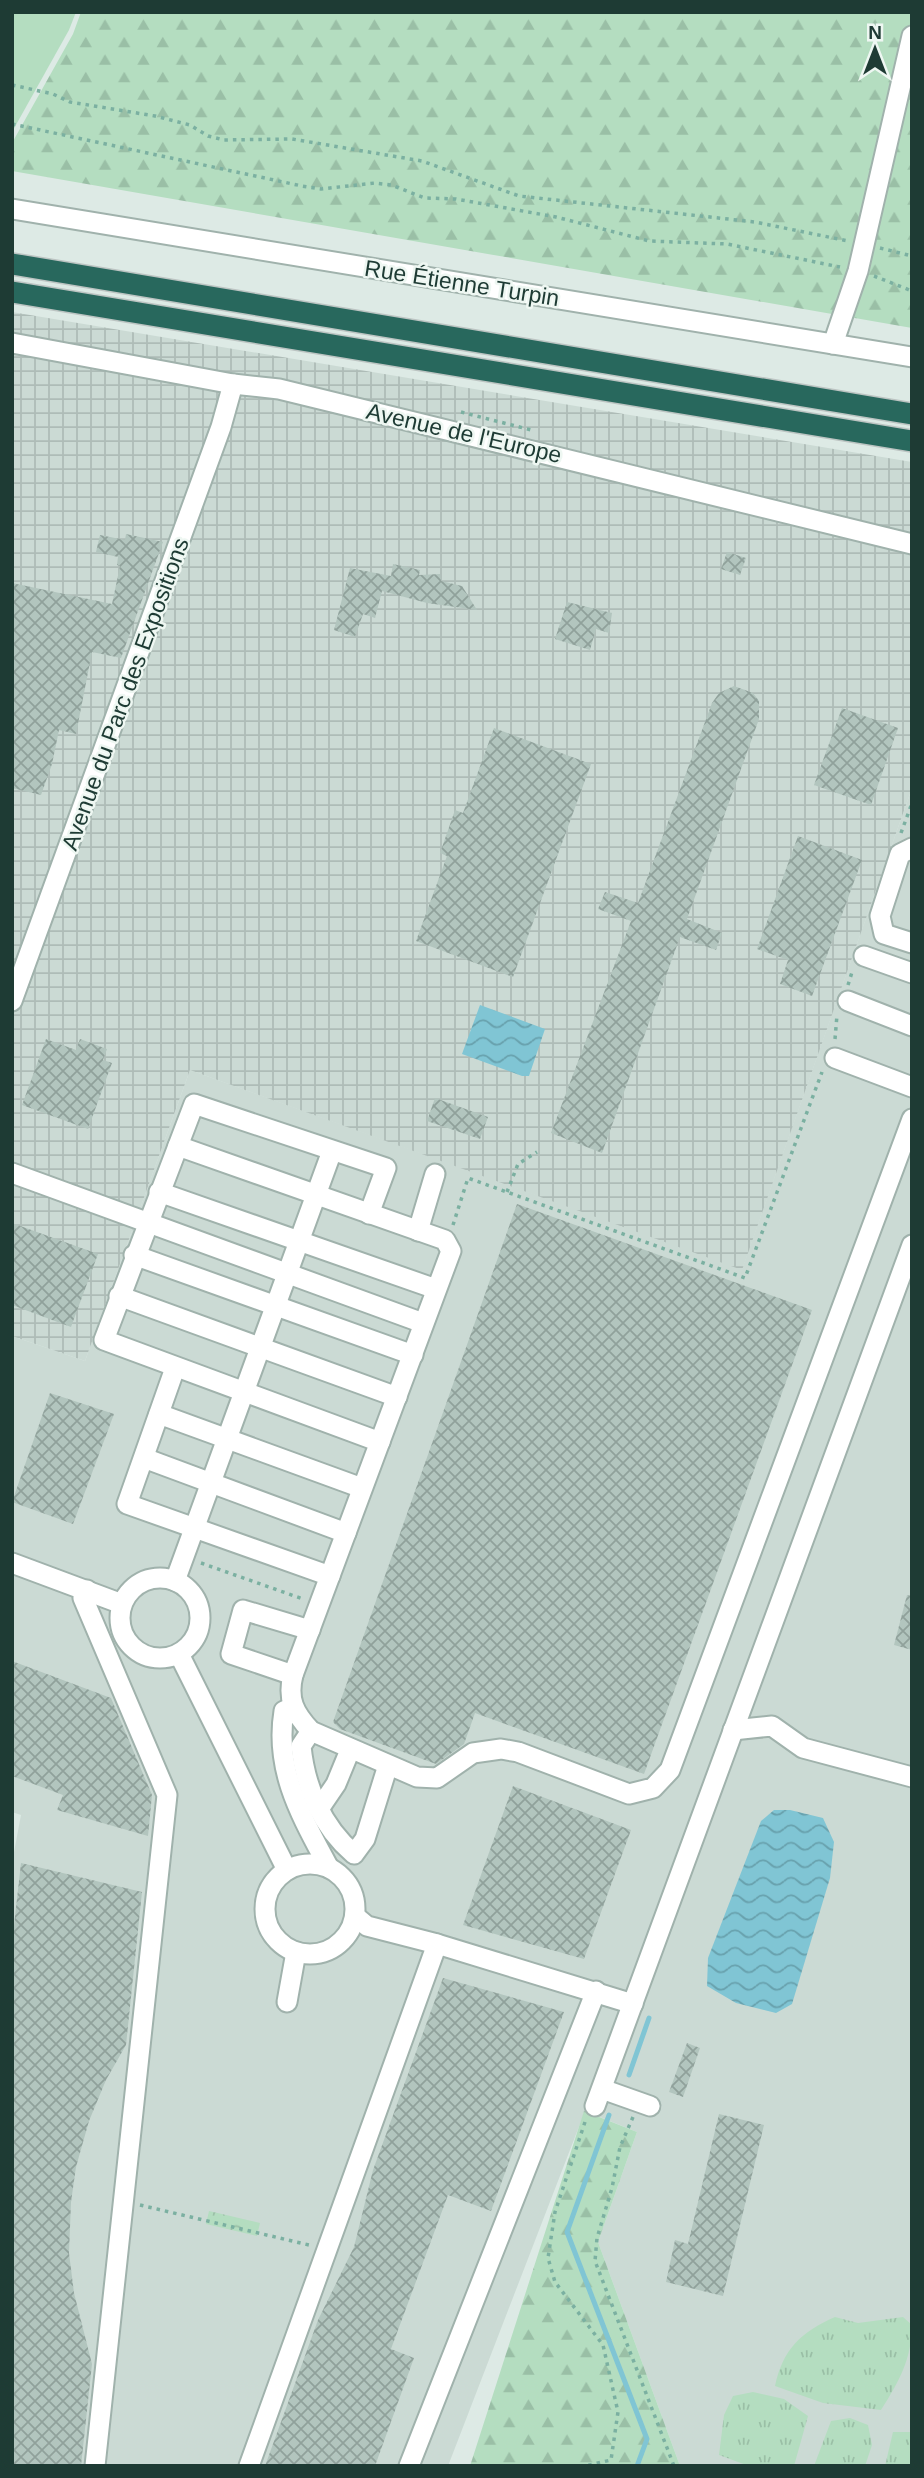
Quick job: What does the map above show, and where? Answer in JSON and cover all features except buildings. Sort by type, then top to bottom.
[{"type":"highway","points":[[12,264],[912,414]]},
{"type":"highway","points":[[12,292],[912,441]]},
{"type":"street","points":[[833,344],[858,271],[912,36]]},
{"type":"street","name":"Rue Étienne Turpin","points":[[12,209],[912,357]]},
{"type":"street","name":"Avenue de l'Europe","points":[[12,343],[306,396],[912,544]]},
{"type":"street","name":"Avenue du Parc des Expositions","points":[[12,1001],[129,686],[217,440],[233,384]]},
{"type":"street","points":[[905,844],[880,916],[884,934],[912,943]]},
{"type":"street","points":[[859,961],[912,972]]},
{"type":"street","points":[[845,999],[912,1026]]},
{"type":"street","points":[[832,1054],[912,1087]]},
{"type":"street","points":[[369,1214],[386,1168],[194,1104],[134,1255],[104,1340],[380,1442]]},
{"type":"street","points":[[178,1146],[445,1240],[451,1251],[293,1675],[289,1691],[293,1707],[311,1731],[417,1777],[437,1778],[473,1753],[501,1749],[518,1752],[629,1794],[653,1788],[670,1770],[907,1141],[912,1119]]},
{"type":"street","points":[[175,1581],[332,1151]]},
{"type":"street","points":[[12,1173],[423,1323]]},
{"type":"street","points":[[418,1231],[435,1174]]},
{"type":"street","points":[[159,1192],[436,1289]]},
{"type":"street","points":[[644,2104],[598,2098],[912,1245]]},
{"type":"street","points":[[134,1255],[413,1355]]},
{"type":"street","points":[[119,1296],[397,1397]]},
{"type":"street","points":[[175,1368],[127,1504],[330,1576]]},
{"type":"street","points":[[159,1414],[362,1488]]},
{"type":"street","points":[[144,1458],[346,1533]]},
{"type":"street","points":[[12,1563],[122,1604]]},
{"type":"street","points":[[150,1579],[175,1581],[195,1598],[200,1623],[189,1646],[179,1654],[155,1658],[133,1648],[121,1628],[122,1604],[138,1584],[150,1579]]},
{"type":"street","points":[[86,1590],[83,1598],[167,1795],[96,2466]]},
{"type":"street","points":[[293,1675],[231,1654],[243,1610],[310,1630]]},
{"type":"street","points":[[179,1654],[287,1870]]},
{"type":"street","points":[[293,1707],[284,1711],[280,1731],[284,1774],[296,1807],[329,1868]]},
{"type":"street","points":[[733,1730],[772,1726],[803,1748],[912,1777]]},
{"type":"street","points":[[311,1731],[301,1746],[304,1777],[318,1809],[338,1841],[354,1854],[365,1839],[388,1765]]},
{"type":"street","points":[[318,1809],[337,1784],[350,1750]]},
{"type":"street","points":[[300,1864],[329,1868],[341,1875],[350,1887],[355,1916],[350,1931],[340,1943],[312,1955],[296,1952],[282,1945],[271,1934],[265,1919],[268,1891],[287,1870],[300,1864]]},
{"type":"street","points":[[355,1916],[367,1926],[437,1944],[633,2004]]},
{"type":"street","points":[[249,2466],[437,1944]]},
{"type":"street","points":[[287,2001],[296,1952]]},
{"type":"street","points":[[409,2466],[596,1991]]},
{"type":"path","points":[[12,85],[53,94],[70,102],[190,125],[208,136],[224,140],[292,139],[422,161],[528,197],[755,222],[912,256]]},
{"type":"path","points":[[12,124],[302,186],[321,189],[375,183],[391,185],[425,198],[456,199],[556,217],[649,240],[727,244],[858,271],[912,291]]},
{"type":"path","points":[[905,844],[912,803]]},
{"type":"path","points":[[451,1251],[452,1227],[468,1178],[745,1278],[832,1054],[845,999],[859,961]]},
{"type":"path","points":[[507,1192],[518,1164],[537,1152]]},
{"type":"path","points":[[182,1557],[319,1605]]},
{"type":"path","points":[[598,2098],[587,2116],[564,2183],[548,2258],[555,2282],[603,2345],[618,2412],[611,2460],[613,2466]]},
{"type":"path","points":[[644,2104],[620,2147],[612,2188],[597,2238],[595,2261],[674,2466]]},
{"type":"path","points":[[124,2201],[328,2249]]},
{"type":"path","points":[[585,2466],[611,2460]]},
{"type":"shaded area","points":[[12,312],[912,462],[912,788],[742,1270],[190,1070],[85,1361],[12,1336]]},
{"type":"shaded area","points":[[912,788],[912,2466],[680,2466],[598,2242],[637,2132],[585,2111],[448,2466],[12,2466],[12,1863],[21,1815],[12,1812],[12,1336],[85,1361],[190,1070],[742,1269]]},
{"type":"green space","points":[[12,12],[76,12],[69,30],[12,132]]},
{"type":"green space","points":[[81,12],[912,12],[912,328],[12,171],[12,143],[73,34]]},
{"type":"green space","points":[[584,2111],[637,2132],[598,2242],[680,2466],[470,2466]]},
{"type":"green space","points":[[209,2211],[260,2223],[257,2236],[206,2224]]},
{"type":"green space","points":[[835,2317],[858,2323],[903,2317],[912,2325],[910,2348],[903,2369],[881,2410],[823,2403],[775,2386],[783,2362],[795,2343],[812,2329]]},
{"type":"green space","points":[[753,2392],[784,2399],[808,2416],[794,2466],[749,2466],[719,2455],[724,2415],[733,2396]]},
{"type":"green space","points":[[850,2418],[868,2425],[872,2445],[865,2466],[814,2466],[831,2421]]},
{"type":"green space","points":[[893,2432],[912,2432],[912,2466],[885,2466]]},
{"type":"water","points":[[480,1005],[545,1029],[529,1076],[522,1076],[462,1054]]},
{"type":"water","points":[[774,1810],[790,1810],[823,1818],[834,1842],[830,1878],[792,2004],[776,2013],[736,2003],[707,1986],[708,1958],[761,1821]]},
{"type":"waterway","points":[[629,2075],[649,2018]]},
{"type":"waterway","points":[[609,2115],[567,2232],[647,2439],[637,2466]]}]
